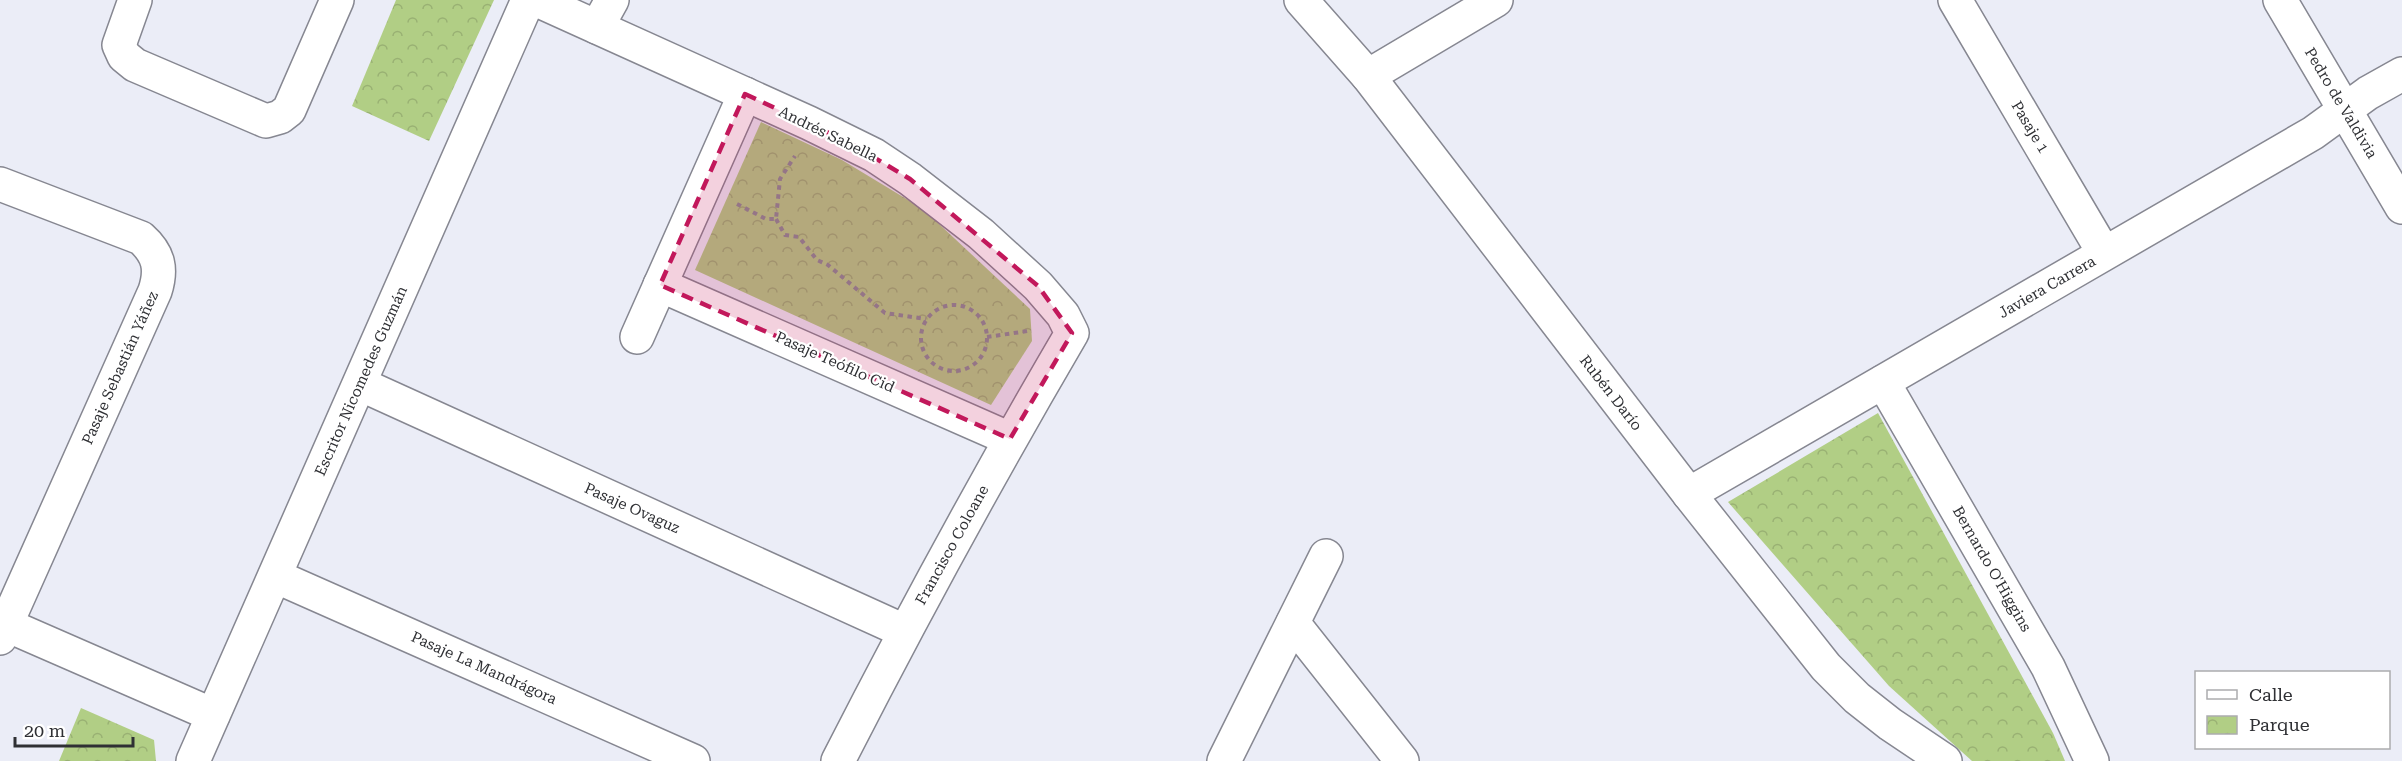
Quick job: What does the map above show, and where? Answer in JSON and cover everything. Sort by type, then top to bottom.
[{"type":"street","points":[[135,0],[119,45],[124,56],[135,65],[266,121],[280,117],[289,110],[337,0]]},
{"type":"street","name":"Escritor Nicomedes Guzmán","points":[[193,761],[528,0]]},
{"type":"street","name":"Andrés Sabella","points":[[537,0],[604,14],[745,94],[874,155],[981,234],[1038,286],[1063,315],[1072,333]]},
{"type":"street","name":"Rubén Darío","points":[[1301,0],[1368,76],[1689,494],[1826,667],[1865,704],[1945,761]]},
{"type":"street","points":[[1368,76],[1496,0]]},
{"type":"street","name":"Pasaje 1","points":[[1955,0],[2104,253]]},
{"type":"street","name":"Pedro de Valdivia","points":[[2280,0],[2402,207]]},
{"type":"street","name":"Javiera Carrera","points":[[1689,494],[2313,133],[2368,93],[2402,74]]},
{"type":"street","points":[[637,337],[745,94]]},
{"type":"street","name":"Pasaje Sebastián Yáñez","points":[[0,184],[141,238],[157,256],[160,268],[155,291],[2,628]]},
{"type":"street","name":"Pasaje Teófilo Cid","points":[[660,285],[1010,439]]},
{"type":"street","name":"Francisco Coloane","points":[[838,761],[904,631],[1010,439],[1072,333]]},
{"type":"street","name":"Bernardo O'Higgins","points":[[1883,382],[2048,667],[2092,761]]},
{"type":"street","name":"Pasaje Ovaguz","points":[[360,384],[904,631]]},
{"type":"street","points":[[1224,761],[1326,556]]},
{"type":"street","name":"Pasaje La Mandrágora","points":[[275,576],[693,761]]},
{"type":"street","points":[[1293,623],[1402,761]]},
{"type":"street","points":[[2,628],[213,716]]},
{"type":"path","points":[[809,123],[796,154],[780,179],[776,219],[785,235],[799,237],[817,260],[828,265],[885,313],[927,319]]},
{"type":"path","points":[[705,186],[756,215],[766,219],[776,219]]},
{"type":"path","points":[[946,305],[967,307],[976,312],[987,329],[985,352],[968,367],[957,371],[936,366],[922,347],[921,336],[927,319],[946,305]]},
{"type":"highlighted area","points":[[745,94],[850,143],[910,179],[1038,286],[1072,333],[1010,439],[660,285]]},
{"type":"green space","points":[[396,0],[494,0],[429,141],[352,106]]},
{"type":"green space","points":[[761,122],[842,160],[923,209],[1030,309],[1032,341],[991,405],[695,270]]},
{"type":"green space","points":[[1878,413],[2053,733],[2065,761],[1972,761],[1889,686],[1728,502]]},
{"type":"green space","points":[[81,708],[154,740],[156,761],[59,761]]}]
